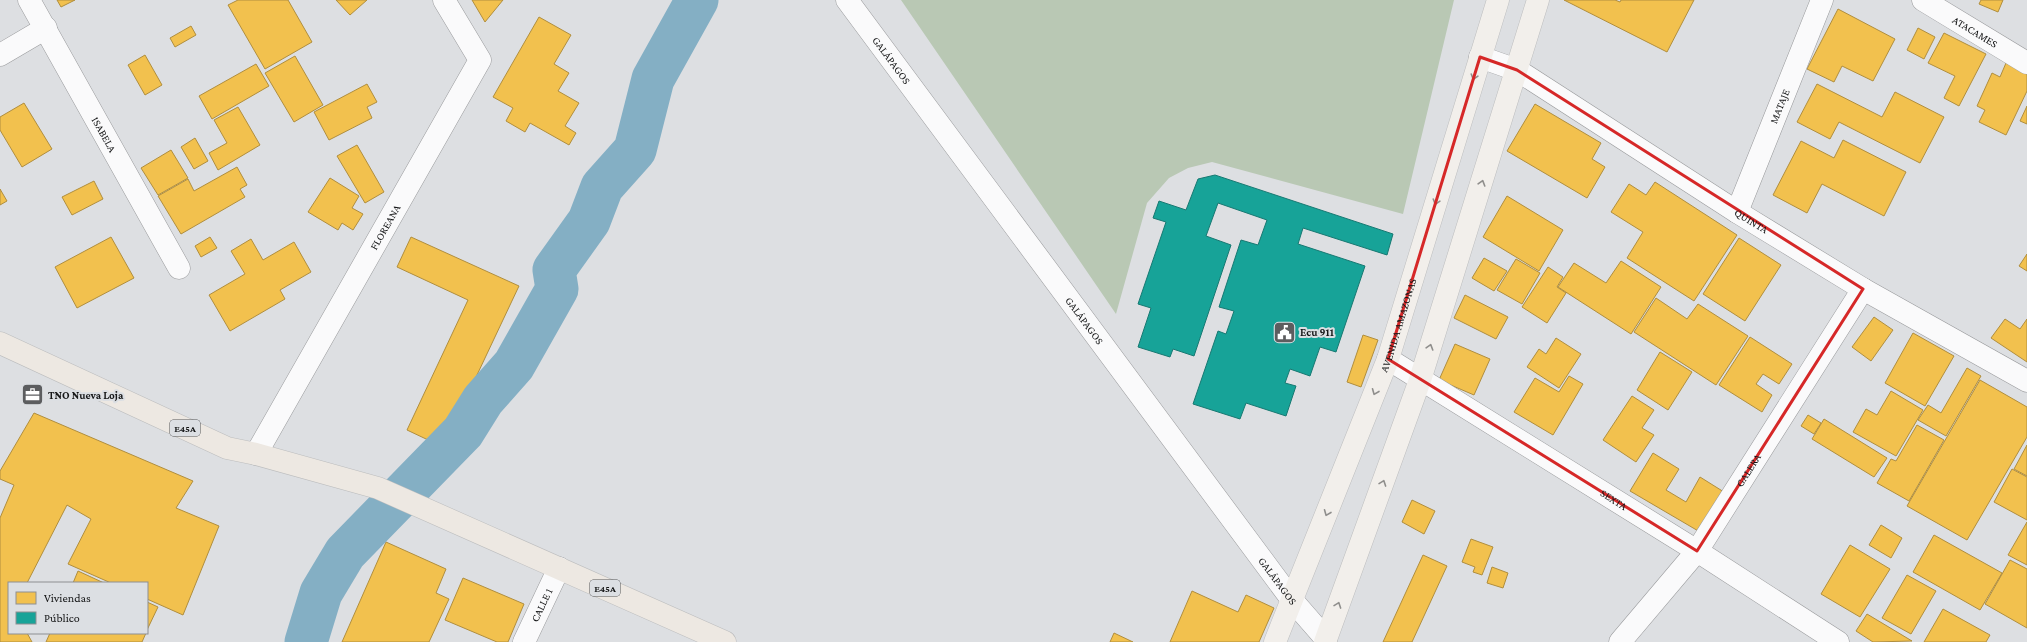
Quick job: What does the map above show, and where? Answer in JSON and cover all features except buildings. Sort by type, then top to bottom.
[{"type":"highway","name":"E45A","points":[[0,343],[227,448],[256,454],[378,488],[725,642]]},
{"type":"main road","name":"AVENIDA AMAZONAS","points":[[1275,642],[1388,359],[1498,0]]},
{"type":"main road","points":[[1326,641],[1420,380],[1538,0]]},
{"type":"street","name":"ISABELA","points":[[29,0],[179,268]]},
{"type":"street","name":"FLOREANA","points":[[256,454],[480,60],[444,0]]},
{"type":"street","name":"GALÁPAGOS","points":[[847,0],[1292,600],[1326,641]]},
{"type":"street","name":"MATAJE","points":[[1736,212],[1822,0]]},
{"type":"street","name":"ATACAMES","points":[[1923,0],[2027,63]]},
{"type":"street","points":[[0,55],[46,28]]},
{"type":"street","name":"QUINTA","points":[[1480,57],[1517,70],[1736,212],[1862,289],[2027,381]]},
{"type":"street","name":"GALERA","points":[[1620,642],[1697,551],[1862,289]]},
{"type":"street","name":"SEXTA","points":[[1388,359],[1697,551],[1838,642]]},
{"type":"street","name":"CALLE 1","points":[[524,642],[559,568]]},
{"type":"highlighted area","points":[[1480,57],[1517,70],[1863,289],[1697,551],[1388,359]]},
{"type":"green space","points":[[901,0],[1454,0],[1403,214],[1212,162],[1188,168],[1169,178],[1147,203],[1116,314]]},
{"type":"waterway","points":[[306,642],[321,593],[345,553],[463,432],[483,400],[514,365],[557,289],[554,270],[589,221],[602,187],[635,150],[653,79],[697,0]]},
{"type":"place","name":"Ecu 911","points":[[1285,332]]},
{"type":"place","name":"TNO Nueva Loja","points":[[33,395]]}]
